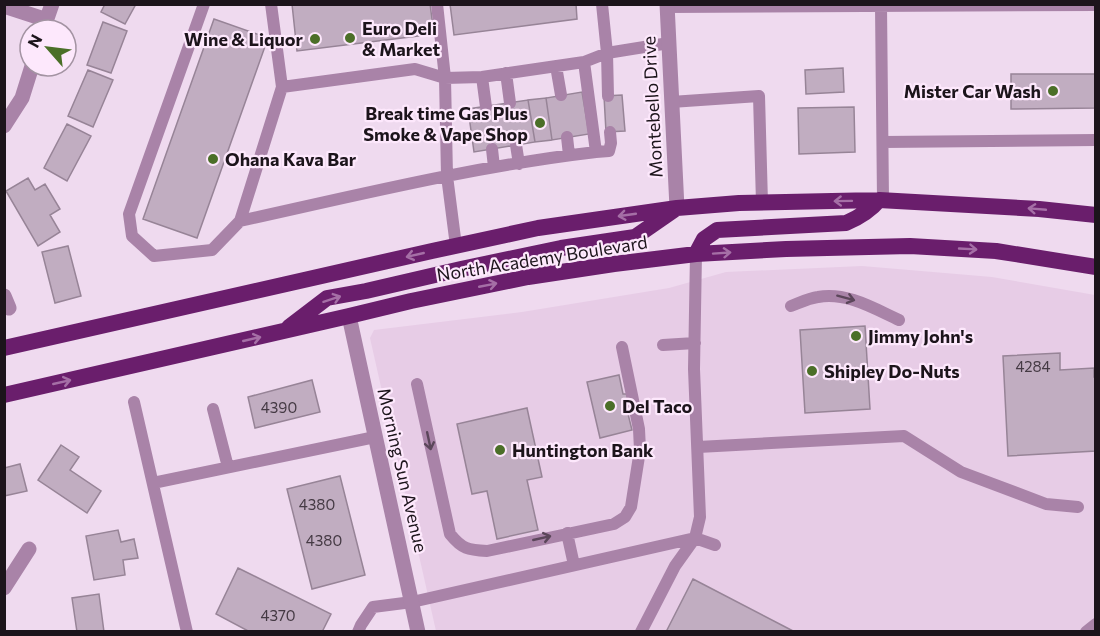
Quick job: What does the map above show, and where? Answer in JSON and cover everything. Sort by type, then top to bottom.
[{"type":"highway","name":"North Academy Boulevard","points":[[4,348],[538,228],[677,208],[881,200],[1039,209],[1095,215]]},
{"type":"highway","points":[[696,254],[704,239],[717,230],[846,223],[866,213],[881,200]]},
{"type":"highway","points":[[284,331],[327,298],[561,248],[635,237],[677,208]]},
{"type":"highway","name":"North Academy Boulevard","points":[[4,395],[411,301],[528,277],[696,254],[910,246],[996,251],[1095,267]]},
{"type":"street","points":[[4,6],[30,18]]},
{"type":"street","name":"Montebello Drive","points":[[667,6],[677,208]]},
{"type":"street","points":[[4,126],[22,98],[28,78]]},
{"type":"street","name":"Morning Sun Avenue","points":[[349,316],[418,632]]},
{"type":"street","points":[[4,588],[29,549]]},
{"type":"lane","points":[[204,4],[129,214],[132,236],[154,256],[212,250],[240,221],[282,87],[271,4]]},
{"type":"lane","points":[[437,4],[445,78],[447,176],[456,246]]},
{"type":"lane","points":[[602,4],[607,53],[608,96]]},
{"type":"lane","points":[[667,6],[1095,5]]},
{"type":"lane","points":[[881,6],[883,142],[881,200]]},
{"type":"lane","points":[[282,87],[416,69],[445,78],[482,76],[584,62],[607,53],[669,43]]},
{"type":"lane","points":[[584,62],[596,152]]},
{"type":"lane","points":[[556,66],[561,95]]},
{"type":"lane","points":[[506,73],[510,103]]},
{"type":"lane","points":[[482,76],[486,107]]},
{"type":"lane","points":[[671,102],[759,96],[762,203]]},
{"type":"lane","points":[[240,221],[494,167],[609,151],[610,132]]},
{"type":"lane","points":[[567,137],[569,155]]},
{"type":"lane","points":[[883,142],[1095,140]]},
{"type":"lane","points":[[516,145],[519,164]]},
{"type":"lane","points":[[492,149],[494,167]]},
{"type":"lane","points":[[641,632],[675,566],[695,538],[700,517],[694,369],[696,254]]},
{"type":"lane","points":[[790,306],[817,297],[840,295],[899,320]]},
{"type":"lane","points":[[663,345],[695,343]]},
{"type":"lane","points":[[417,384],[450,534],[459,545],[469,550],[487,551],[614,524],[626,517],[631,507],[640,450],[639,429],[622,347]]},
{"type":"lane","points":[[134,402],[187,632]]},
{"type":"lane","points":[[213,408],[228,467]]},
{"type":"lane","points":[[698,447],[904,436],[961,472],[1046,504],[1078,507]]},
{"type":"lane","points":[[153,483],[375,437]]},
{"type":"lane","points":[[567,533],[574,565]]},
{"type":"lane","points":[[358,632],[373,607],[412,602],[695,538],[715,545]]},
{"type":"lane","points":[[1086,632],[1095,624]]},
{"type":"shaded area","points":[[862,266],[992,277],[1095,295],[1095,631],[436,631],[370,338],[374,330],[522,312],[669,288],[726,272]]},
{"type":"building","points":[[105,4],[136,4],[125,24],[101,12]]},
{"type":"building","points":[[292,4],[430,4],[434,34],[297,51]]},
{"type":"building","points":[[450,4],[576,4],[577,19],[454,35]]},
{"type":"building","points":[[214,19],[268,38],[197,238],[143,219]]},
{"type":"building","points":[[103,22],[127,31],[111,73],[87,65]]},
{"type":"building","points":[[843,68],[844,92],[806,94],[805,70]]},
{"type":"building","points":[[88,70],[113,80],[93,127],[68,116]]},
{"type":"building","name":"Mister Car Wash","points":[[1011,74],[1096,74],[1096,108],[1011,109]]},
{"type":"building","points":[[582,92],[589,134],[552,140],[546,98]]},
{"type":"building","points":[[622,95],[625,131],[606,132],[604,96]]},
{"type":"building","points":[[546,98],[552,140],[535,142],[528,100]]},
{"type":"building","points":[[528,100],[535,142],[474,152],[468,109]]},
{"type":"building","points":[[854,107],[855,152],[799,154],[798,108]]},
{"type":"building","points":[[67,124],[91,136],[67,181],[44,168]]},
{"type":"building","points":[[28,178],[35,190],[45,184],[60,209],[50,215],[60,232],[38,246],[6,191]]},
{"type":"building","points":[[68,246],[81,296],[55,303],[42,252]]},
{"type":"building","points":[[865,326],[870,409],[805,413],[800,330]]},
{"type":"building","points":[[1060,353],[1060,370],[1094,368],[1096,451],[1008,456],[1003,356]]},
{"type":"building","name":"Del Taco","points":[[619,375],[623,394],[627,394],[629,406],[626,406],[632,430],[600,438],[587,382]]},
{"type":"building","points":[[312,380],[320,412],[255,428],[248,397]]},
{"type":"building","name":"Huntington Bank","points":[[527,408],[542,477],[527,480],[538,530],[497,539],[487,491],[472,494],[457,424]]},
{"type":"building","points":[[61,445],[79,457],[70,470],[101,491],[87,513],[38,480]]},
{"type":"building","points":[[20,464],[27,491],[4,496],[4,468]]},
{"type":"building","points":[[340,476],[365,575],[312,589],[287,489]]},
{"type":"building","points":[[118,530],[121,542],[134,539],[138,558],[123,560],[125,575],[94,580],[86,536]]},
{"type":"building","points":[[238,568],[331,614],[322,632],[250,632],[216,614]]},
{"type":"building","points":[[693,579],[795,632],[666,632]]},
{"type":"building","points":[[99,594],[104,632],[77,632],[72,598]]},
{"type":"place","name":"Euro Deli & Market","points":[[350,38]]},
{"type":"place","name":"Wine & Liquor","points":[[315,39]]},
{"type":"place","name":"Mister Car Wash","points":[[1053,91]]},
{"type":"place","name":"Break time Gas Plus Smoke & Vape Shop","points":[[540,123]]},
{"type":"place","name":"Ohana Kava Bar","points":[[213,159]]},
{"type":"place","name":"Jimmy John's","points":[[856,336]]},
{"type":"place","name":"Shipley Do-Nuts","points":[[812,371]]},
{"type":"place","name":"Del Taco","points":[[610,406]]},
{"type":"place","name":"Huntington Bank","points":[[500,450]]}]
